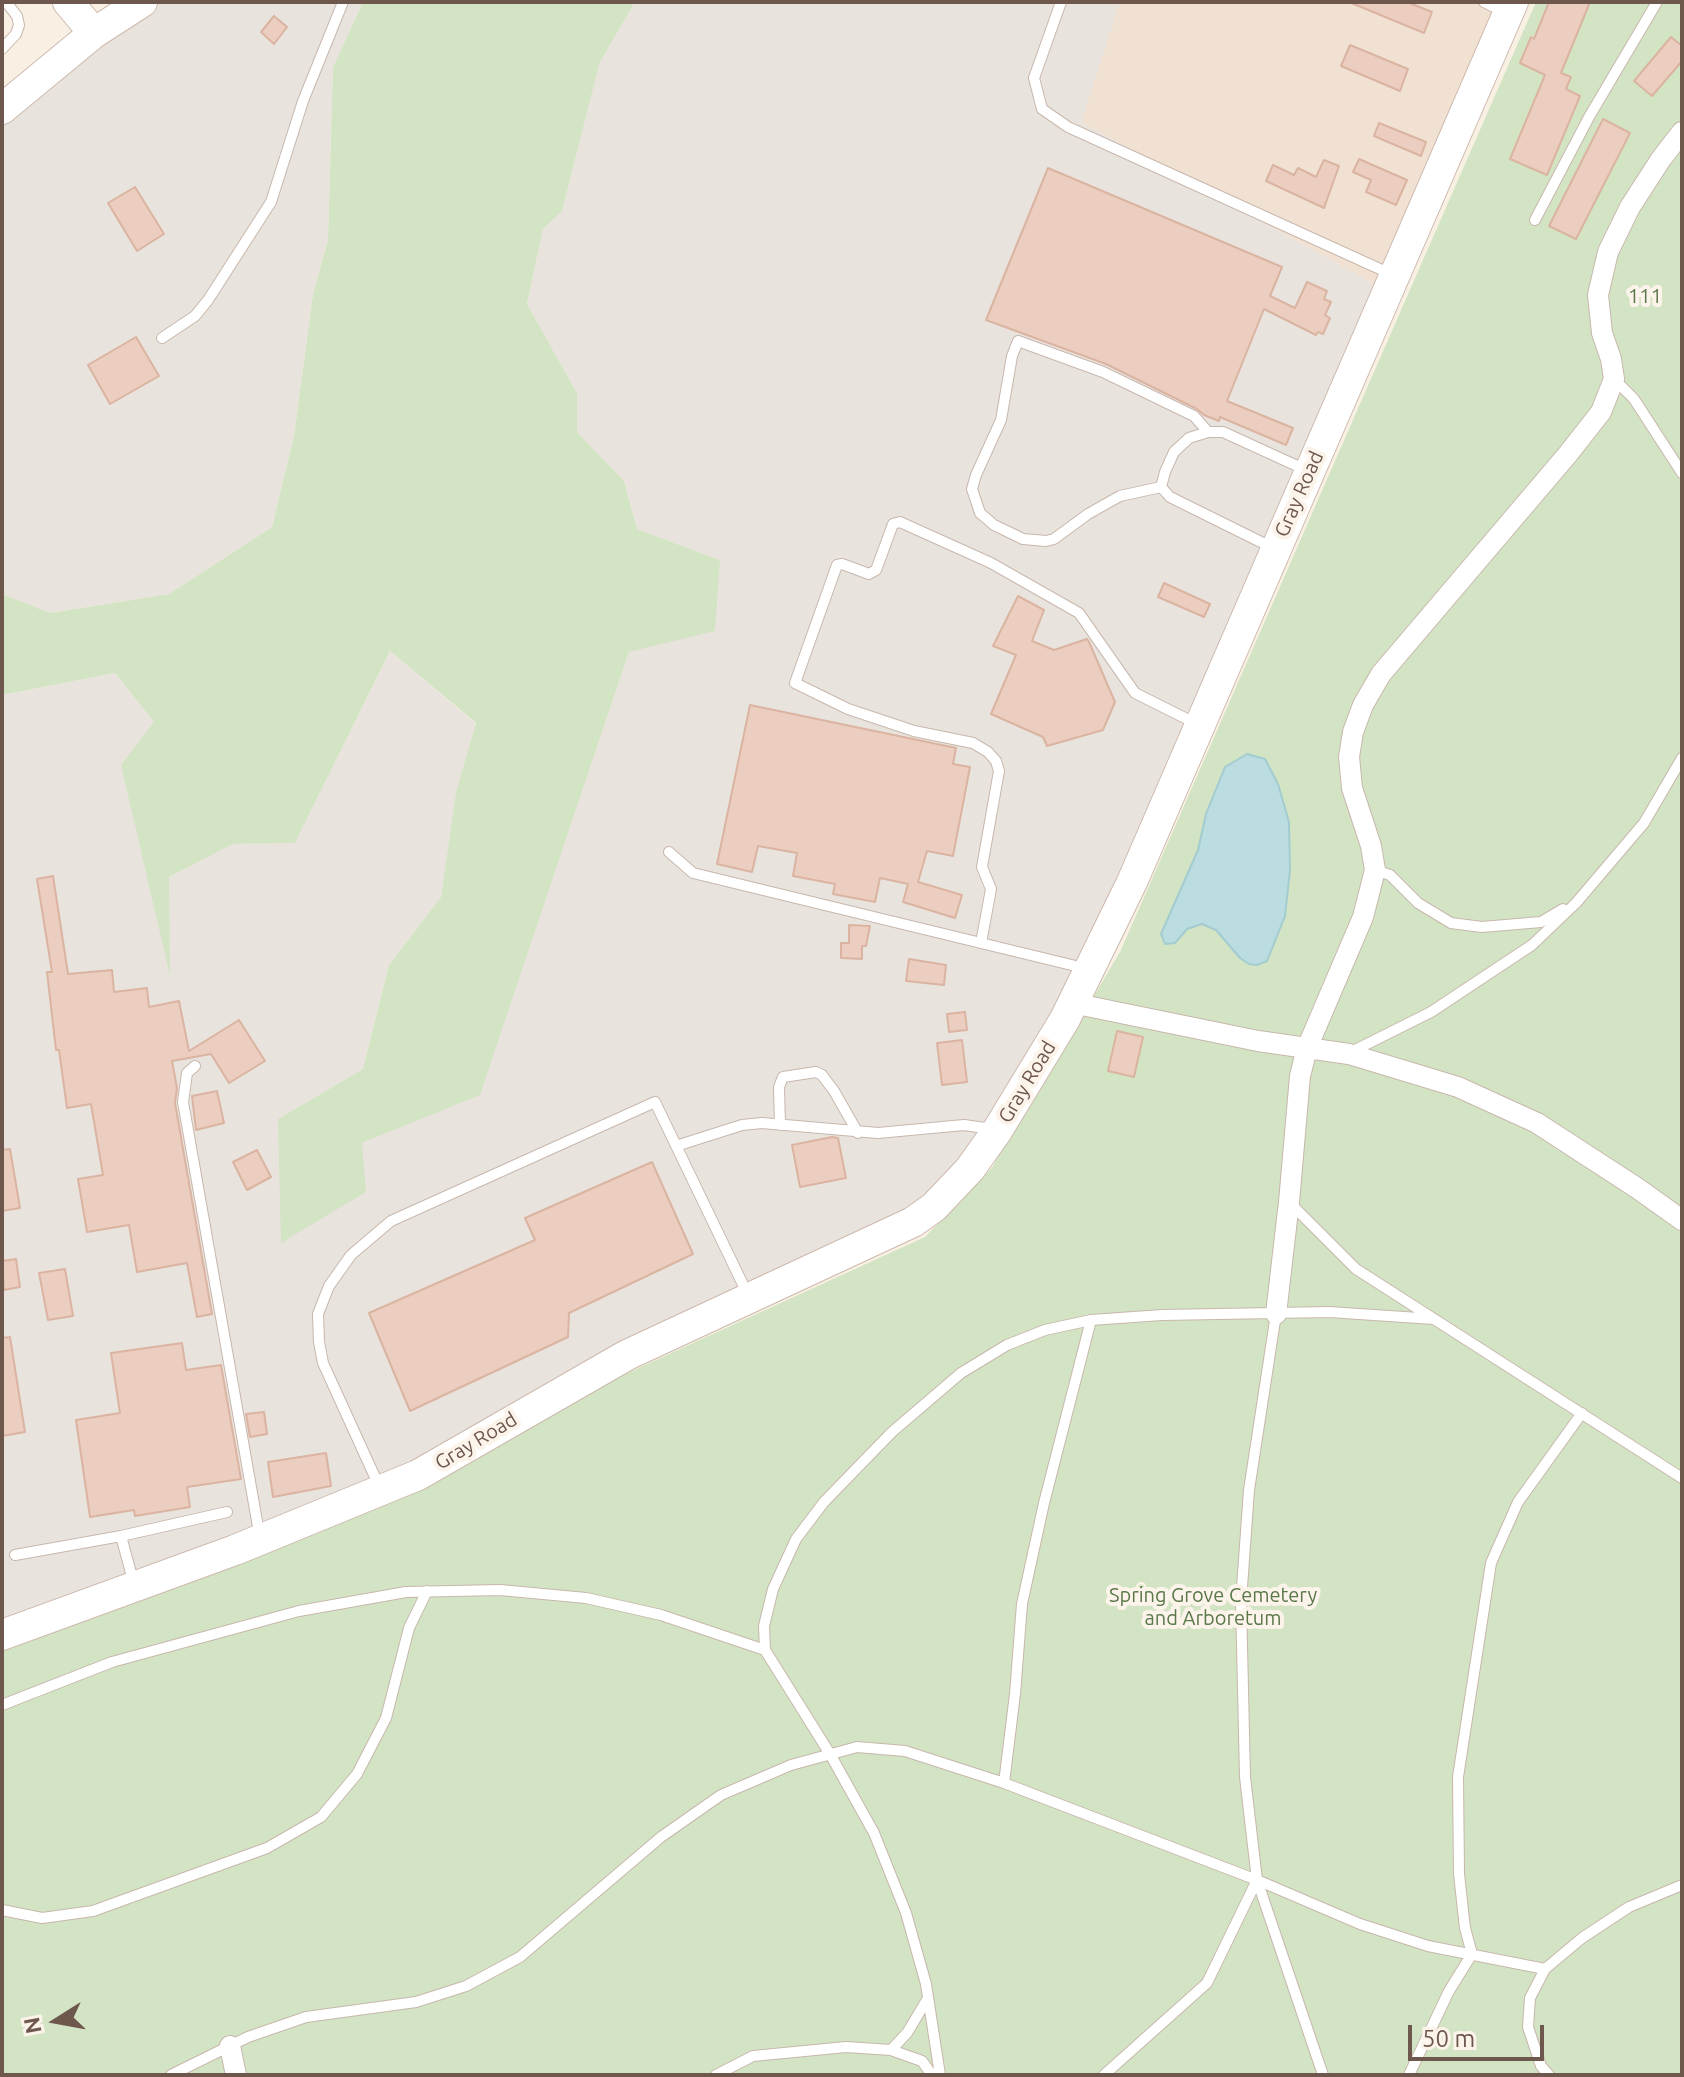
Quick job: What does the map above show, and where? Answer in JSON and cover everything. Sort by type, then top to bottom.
[{"type":"street","points":[[68,2],[94,33]]},
{"type":"street","points":[[2,109],[94,33],[142,2]]},
{"type":"street","name":"Gray Road","points":[[2,1635],[260,1540],[418,1475],[627,1355],[913,1222],[934,1207],[970,1169],[997,1131],[1072,1003],[1132,882],[1394,275],[1502,6]]},
{"type":"street","points":[[1276,1314],[1300,1076],[1307,1048],[1363,917],[1375,870],[1371,846],[1352,788],[1349,757],[1353,732],[1363,705],[1381,674],[1601,412],[1614,379],[1602,333],[1598,295],[1608,252],[1630,207],[1682,132]]},
{"type":"street","points":[[1072,1003],[1258,1041],[1349,1054],[1458,1087],[1537,1123],[1682,1220]]},
{"type":"street","points":[[230,2046],[236,2075]]},
{"type":"lane","points":[[2,49],[16,34],[19,25],[17,16],[6,2]]},
{"type":"lane","points":[[162,338],[195,316],[265,213],[282,173],[311,79],[343,2]]},
{"type":"lane","points":[[1061,2],[1034,78],[1042,109],[1068,127],[1394,275]]},
{"type":"lane","points":[[1535,220],[1589,117],[1657,2]]},
{"type":"lane","points":[[1161,487],[1120,496],[1054,539],[1046,541],[1023,539],[994,525],[980,513],[972,489],[1001,420],[1012,356],[1018,341],[1103,372],[1194,416],[1208,432]]},
{"type":"lane","points":[[1614,379],[1634,399],[1682,473]]},
{"type":"lane","points":[[1161,487],[1174,452],[1189,438],[1208,432],[1223,432],[1308,471]]},
{"type":"lane","points":[[1161,487],[1170,497],[1275,549]]},
{"type":"lane","points":[[981,943],[991,889],[982,867],[999,771],[996,761],[973,743],[914,731],[848,709],[795,683],[837,565],[869,574],[876,570],[893,524],[900,522],[991,563],[1079,613],[1135,693],[1199,725]]},
{"type":"lane","points":[[1349,1054],[1431,1012],[1532,945],[1576,903],[1644,823],[1682,758]]},
{"type":"lane","points":[[669,852],[693,873],[1091,969]]},
{"type":"lane","points":[[1375,870],[1390,875],[1418,903],[1451,923],[1482,927],[1541,922],[1576,903]]},
{"type":"lane","points":[[195,1066],[187,1073],[183,1102],[260,1540]]},
{"type":"lane","points":[[780,1125],[779,1087],[783,1077],[816,1072],[834,1091],[858,1133]]},
{"type":"lane","points":[[382,1491],[323,1363],[318,1314],[329,1286],[351,1255],[391,1221],[655,1102],[749,1297]]},
{"type":"lane","points":[[676,1146],[742,1125],[780,1125],[858,1133],[964,1125],[997,1131]]},
{"type":"lane","points":[[1289,1202],[1356,1269],[1682,1478]]},
{"type":"lane","points":[[940,2075],[928,1998],[906,1913],[874,1833],[830,1754],[765,1650],[764,1626],[773,1589],[796,1539],[824,1502],[892,1432],[961,1373],[1007,1345],[1045,1330],[1091,1320],[1162,1315],[1329,1312],[1434,1319]]},
{"type":"lane","points":[[1276,1314],[1249,1490],[1241,1601],[1245,1777],[1257,1880],[1323,2075]]},
{"type":"lane","points":[[1004,1783],[1022,1604],[1044,1503],[1091,1320]]},
{"type":"lane","points":[[1409,2075],[1449,1991],[1472,1954],[1465,1928],[1459,1874],[1458,1777],[1491,1563],[1518,1502],[1582,1413]]},
{"type":"lane","points":[[15,1555],[121,1536],[227,1512]]},
{"type":"lane","points":[[121,1536],[134,1586]]},
{"type":"lane","points":[[2,1705],[112,1662],[285,1615],[406,1592],[500,1590],[586,1598],[661,1615],[765,1650]]},
{"type":"lane","points":[[2,1910],[42,1918],[93,1911],[267,1848],[321,1817],[357,1774],[386,1718],[409,1628],[427,1591]]},
{"type":"lane","points":[[171,2075],[248,2037],[306,2017],[416,2002],[466,1986],[520,1957],[661,1837],[721,1795],[791,1765],[857,1747],[905,1751],[1004,1783],[1257,1880],[1360,1924],[1428,1946],[1545,1969]]},
{"type":"lane","points":[[1104,2075],[1207,1983],[1257,1880]]},
{"type":"lane","points":[[1549,2075],[1541,2066],[1528,2027],[1530,1998],[1545,1969],[1582,1938],[1629,1907],[1682,1885]]},
{"type":"lane","points":[[891,2050],[907,2033],[928,1998]]},
{"type":"lane","points":[[716,2075],[753,2056],[846,2047],[891,2050],[922,2061],[932,2075]]},
{"type":"shaded area","points":[[142,2],[363,2],[333,67],[328,240],[313,294],[294,436],[272,527],[169,594],[49,613],[2,594],[2,109]]},
{"type":"shaded area","points":[[635,2],[1120,2],[1081,122],[1387,291],[1132,882],[934,1207],[418,1475],[2,1635],[2,695],[115,673],[154,722],[169,971],[169,877],[233,844],[295,843],[390,651],[476,724],[456,793],[441,897],[389,965],[363,1069],[278,1119],[362,1143],[480,1094],[629,652],[720,560],[637,529],[624,481],[577,432],[577,393],[527,304],[543,229],[562,211],[600,62]]},
{"type":"shaded area","points":[[1120,2],[1513,2],[1387,291],[1081,122]]},
{"type":"green space","points":[[363,2],[635,2],[600,62],[562,211],[543,229],[527,304],[577,393],[577,432],[624,481],[637,529],[720,560],[715,631],[629,652],[480,1095],[362,1143],[366,1192],[281,1243],[278,1119],[363,1069],[389,965],[441,897],[456,792],[476,723],[390,651],[295,843],[233,844],[169,877],[170,976],[121,765],[154,722],[115,673],[2,695],[2,594],[50,613],[169,594],[272,527],[294,436],[313,294],[328,240],[333,67]]},
{"type":"green space","name":"Spring Grove Cemetery and Arboretum","points":[[1536,2],[1682,2],[1682,2075],[2,2075],[2,1647],[610,1381],[925,1237],[991,1169],[1120,952]]},
{"type":"water","points":[[1247,754],[1265,759],[1278,784],[1289,822],[1290,870],[1285,916],[1267,961],[1257,965],[1240,958],[1216,930],[1202,924],[1187,929],[1175,943],[1165,944],[1161,934],[1198,850],[1206,814],[1225,767]]},
{"type":"building","points":[[1349,2],[1407,2],[1432,12],[1424,33]]},
{"type":"building","points":[[1549,2],[1590,2],[1561,73],[1571,77],[1566,89],[1580,96],[1547,175],[1510,159],[1545,75],[1520,63]]},
{"type":"building","points":[[274,16],[287,27],[274,44],[261,32]]},
{"type":"building","points":[[1671,37],[1682,46],[1682,61],[1652,96],[1634,81]]},
{"type":"building","points":[[1350,45],[1408,69],[1400,91],[1341,66]]},
{"type":"building","points":[[1603,119],[1630,133],[1576,239],[1549,226]]},
{"type":"building","points":[[1379,123],[1426,142],[1421,156],[1374,136]]},
{"type":"building","points":[[1359,159],[1407,180],[1396,205],[1366,192],[1371,180],[1353,172]]},
{"type":"building","points":[[1324,160],[1339,166],[1324,208],[1266,181],[1273,165],[1294,175],[1298,168],[1316,177]]},
{"type":"building","points":[[1048,168],[1282,267],[1270,296],[1295,308],[1307,282],[1327,291],[1324,299],[1331,302],[1325,315],[1330,318],[1323,334],[1318,332],[1316,335],[1264,309],[1227,401],[1293,428],[1286,445],[1220,417],[1219,421],[1204,415],[1106,364],[986,320]]},
{"type":"building","points":[[135,187],[164,234],[137,251],[108,203]]},
{"type":"building","points":[[136,337],[159,376],[110,404],[88,365]]},
{"type":"building","points":[[1164,583],[1210,604],[1204,617],[1158,597]]},
{"type":"building","points":[[1018,596],[1044,610],[1032,641],[1054,650],[1087,639],[1089,642],[1115,702],[1103,730],[1047,746],[1043,737],[991,714],[1016,655],[993,646]]},
{"type":"building","points":[[750,705],[956,748],[953,764],[970,767],[953,856],[927,851],[918,882],[962,895],[955,918],[903,902],[908,884],[880,878],[875,902],[833,894],[835,884],[793,876],[797,853],[758,846],[752,872],[717,864]]},
{"type":"building","points":[[53,876],[68,974],[112,970],[114,992],[147,988],[149,1007],[179,1001],[189,1051],[239,1020],[265,1061],[229,1083],[211,1054],[172,1061],[177,1088],[175,1103],[212,1314],[197,1317],[187,1263],[137,1272],[129,1225],[87,1232],[78,1179],[103,1175],[91,1104],[67,1108],[59,1050],[56,1050],[47,972],[52,972],[37,879]]},
{"type":"building","points":[[849,925],[870,926],[866,946],[862,946],[862,959],[841,958],[841,943],[849,943]]},
{"type":"building","points":[[909,959],[946,965],[944,985],[906,981]]},
{"type":"building","points":[[965,1012],[967,1030],[949,1032],[947,1014]]},
{"type":"building","points":[[1117,1031],[1143,1037],[1134,1077],[1108,1071]]},
{"type":"building","points":[[962,1040],[967,1082],[942,1085],[937,1043]]},
{"type":"building","points":[[217,1091],[224,1123],[196,1130],[192,1096]]},
{"type":"building","points":[[838,1138],[846,1178],[800,1187],[792,1145]]},
{"type":"building","points":[[10,1149],[20,1208],[2,1211],[2,1150]]},
{"type":"building","points":[[257,1150],[271,1177],[247,1190],[233,1162]]},
{"type":"building","points":[[652,1162],[693,1254],[569,1313],[568,1337],[410,1411],[369,1313],[535,1240],[525,1218]]},
{"type":"building","points":[[16,1259],[20,1287],[4,1290],[2,1261]]},
{"type":"building","points":[[65,1269],[73,1316],[48,1320],[39,1273]]},
{"type":"building","points":[[10,1337],[25,1432],[2,1436],[2,1338]]},
{"type":"building","points":[[182,1343],[186,1370],[221,1365],[241,1479],[187,1487],[190,1507],[135,1516],[134,1510],[90,1517],[76,1420],[120,1413],[111,1353]]},
{"type":"building","points":[[264,1412],[267,1434],[250,1437],[246,1414]]},
{"type":"building","points":[[326,1453],[331,1486],[273,1497],[268,1462]]},
{"type":"park label","name":"111","points":[[1645,296]]}]
